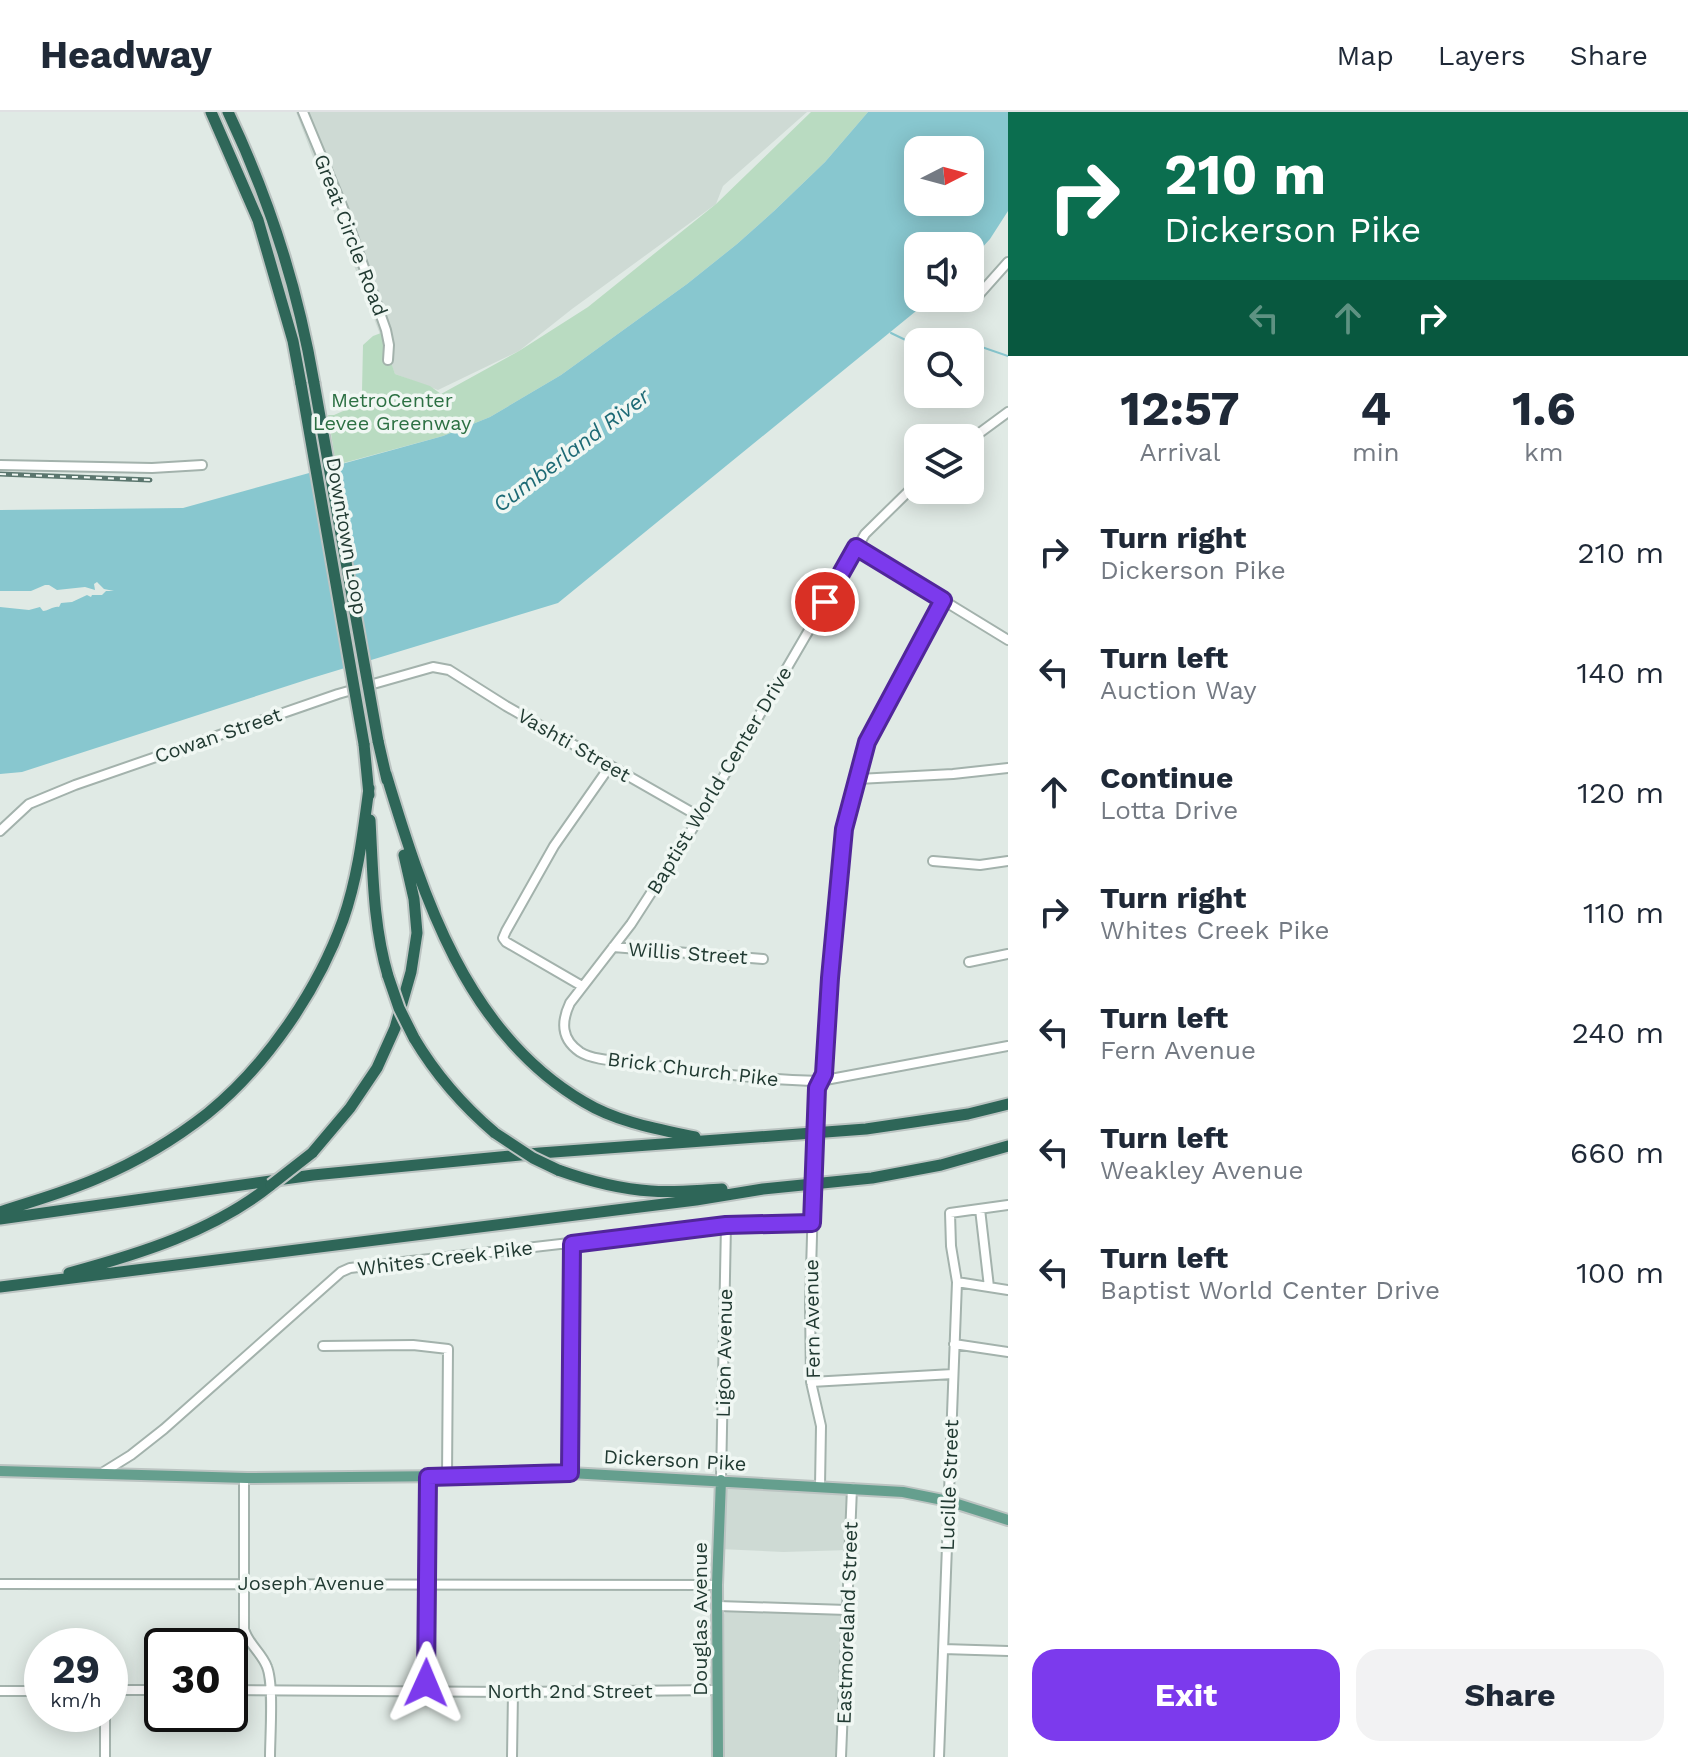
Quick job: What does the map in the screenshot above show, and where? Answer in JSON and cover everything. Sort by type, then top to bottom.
[{"type":"highway","name":"Downtown Loop","points":[[211,112],[258,220],[289,327],[364,744],[369,788]]},
{"type":"highway","name":"Downtown Loop","points":[[228,112],[268,208],[306,336],[386,774]]},
{"type":"highway","points":[[386,774],[427,901],[470,985],[519,1051],[549,1077],[595,1108],[661,1130],[707,1139]]},
{"type":"highway","points":[[37,1281],[93,1266],[208,1225],[252,1200],[312,1153],[350,1108],[377,1068],[395,1028],[411,972],[417,933],[414,899],[386,774]]},
{"type":"highway","points":[[369,788],[375,907],[380,949],[388,976],[399,1008],[431,1066],[473,1115],[533,1158],[587,1181],[653,1192],[763,1189]]},
{"type":"highway","points":[[0,1212],[100,1178],[137,1159],[209,1113],[263,1057],[319,973],[342,921],[355,880],[369,788]]},
{"type":"highway","points":[[0,1219],[313,1175],[499,1156],[881,1127],[968,1114],[1008,1104]]},
{"type":"highway","points":[[0,1287],[885,1175],[941,1165],[1008,1146]]},
{"type":"main road","name":"Dickerson Pike","points":[[0,1471],[244,1477],[570,1473],[721,1480],[903,1492],[948,1501],[1008,1520]]},
{"type":"main road","name":"Douglas Avenue","points":[[718,1757],[717,1585],[721,1480]]},
{"type":"street","name":"Great Circle Road","points":[[303,112],[343,208],[386,330],[388,360]]},
{"type":"street","points":[[984,289],[1008,262]]},
{"type":"street","points":[[984,430],[1008,412]]},
{"type":"street","points":[[0,465],[152,468],[202,465]]},
{"type":"street","name":"Baptist World Center Drive","points":[[570,1044],[563,1029],[570,1003],[631,924],[700,817],[856,547],[904,496]]},
{"type":"street","points":[[856,547],[1008,640]]},
{"type":"street","name":"Fern Avenue","points":[[820,1486],[821,1426],[811,1382],[812,1223],[817,1088],[824,1074],[844,829],[867,742],[943,600]]},
{"type":"street","name":"Cowan Street","points":[[0,831],[29,804],[107,773],[338,694],[433,667],[449,670]]},
{"type":"street","name":"Vashti Street","points":[[449,670],[700,817]]},
{"type":"street","points":[[582,986],[503,938],[554,846],[610,766]]},
{"type":"street","points":[[858,779],[1008,768]]},
{"type":"street","points":[[933,861],[980,865],[1008,861]]},
{"type":"street","name":"Willis Street","points":[[613,947],[763,959]]},
{"type":"street","points":[[969,962],[1008,954]]},
{"type":"street","name":"Brick Church Pike","points":[[570,1044],[585,1055],[608,1059],[820,1081],[1008,1046]]},
{"type":"street","points":[[989,1287],[980,1209],[1008,1205]]},
{"type":"street","name":"Lucille Street","points":[[939,1757],[957,1282],[950,1213],[980,1209]]},
{"type":"street","name":"Whites Creek Pike","points":[[102,1473],[165,1428],[341,1272],[350,1268],[726,1225],[812,1223]]},
{"type":"street","name":"Ligon Avenue","points":[[721,1480],[726,1225]]},
{"type":"street","points":[[570,1473],[572,1244]]},
{"type":"street","points":[[957,1282],[1008,1290]]},
{"type":"street","points":[[954,1344],[1008,1352]]},
{"type":"street","points":[[323,1346],[413,1345],[448,1349],[447,1476]]},
{"type":"street","points":[[811,1382],[953,1374]]},
{"type":"street","points":[[244,1477],[244,1629],[267,1665],[270,1679],[270,1757]]},
{"type":"street","points":[[426,1691],[428,1477]]},
{"type":"street","name":"Eastmoreland Street","points":[[841,1757],[852,1488]]},
{"type":"street","name":"Joseph Avenue","points":[[0,1584],[717,1585]]},
{"type":"street","points":[[718,1606],[847,1610]]},
{"type":"street","points":[[943,1649],[1008,1651]]},
{"type":"street","name":"North 2nd Street","points":[[248,1690],[718,1690]]},
{"type":"street","points":[[0,1691],[24,1691]]},
{"type":"street","points":[[512,1757],[513,1692]]},
{"type":"street","points":[[105,1732],[105,1757]]},
{"type":"shaded area","points":[[296,112],[807,112],[723,186],[716,204],[519,351],[438,390],[395,374]]},
{"type":"shaded area","points":[[721,1480],[852,1488],[850,1550],[783,1552],[719,1549]]},
{"type":"shaded area","points":[[729,1609],[844,1614],[839,1757],[723,1757],[723,1617]]},
{"type":"green space","name":"MetroCenter Levee Greenway","points":[[811,112],[868,112],[825,162],[774,211],[687,284],[561,375],[490,417],[443,436],[336,465],[328,415],[357,405],[362,391],[363,345],[373,336],[381,333],[395,374],[430,386],[441,394],[519,351],[588,307],[716,204]]},
{"type":"water","name":"Cumberland River","points":[[868,112],[1008,112],[1008,211],[984,246],[984,232],[904,232],[904,312],[915,312],[558,603],[312,678],[22,772],[0,774],[0,607],[29,610],[40,607],[45,611],[87,595],[91,597],[114,591],[104,589],[97,582],[94,584],[95,590],[85,587],[57,590],[45,585],[31,591],[0,591],[0,510],[183,508],[443,436],[490,417],[561,375],[687,284],[774,211],[825,162]]},
{"type":"waterway","points":[[891,333],[904,339]]},
{"type":"waterway","points":[[984,348],[1008,356]]},
{"type":"railway","points":[[0,474],[150,480]]},
{"type":"route","points":[[426,1683],[428,1477],[570,1473],[572,1244],[726,1225],[812,1223],[817,1088],[824,1074],[844,829],[867,742],[943,600],[856,547],[825,602]]}]
